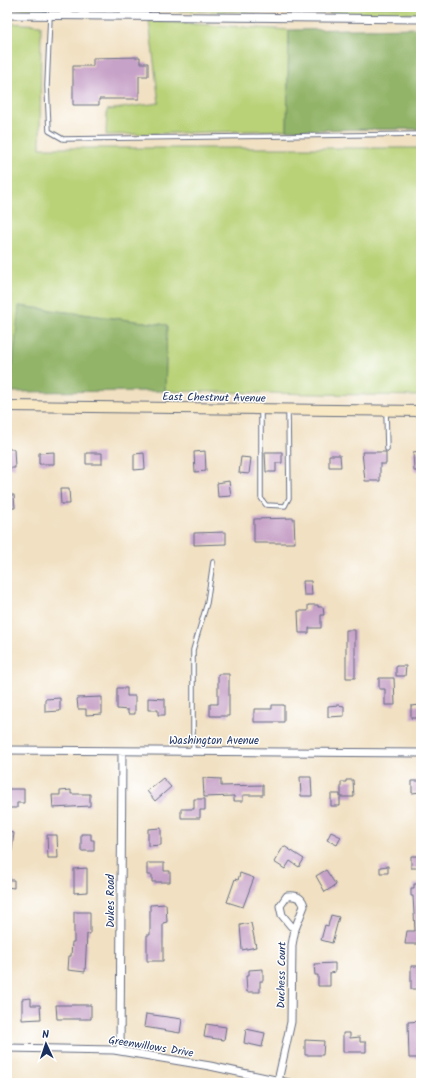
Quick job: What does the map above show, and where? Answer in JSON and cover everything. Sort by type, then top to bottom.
[{"type":"street","points":[[7,15],[421,19]]},
{"type":"street","name":"East Chestnut Avenue","points":[[7,406],[421,411]]},
{"type":"street","name":"Washington Avenue","points":[[7,750],[421,753]]},
{"type":"street","name":"Dukes Road","points":[[120,1051],[122,751]]},
{"type":"street","name":"Duchess Court","points":[[278,1081],[291,1022],[292,945],[295,929],[304,906],[301,899],[295,896],[287,896],[280,906],[282,915],[291,926]]},
{"type":"street","name":"Greenwillows Drive","points":[[7,1048],[57,1048],[120,1051],[210,1066],[289,1083]]},
{"type":"lane","points":[[50,15],[47,86],[49,131],[63,139],[421,134]]},
{"type":"lane","points":[[262,410],[261,498],[266,505],[285,506],[289,498],[288,410]]},
{"type":"lane","points":[[386,410],[387,449]]},
{"type":"lane","points":[[193,751],[194,650],[207,603],[213,562]]},
{"type":"green space","points":[[7,7],[421,7],[421,14],[7,9]]},
{"type":"green space","points":[[149,21],[289,30],[287,130],[106,135],[107,110],[159,103]]},
{"type":"green space","points":[[7,23],[41,25],[40,148],[421,148],[421,396],[165,391],[167,325],[20,306],[10,392],[7,392]]},
{"type":"green space","points":[[421,28],[421,129],[287,130],[289,30]]},
{"type":"green space","points":[[19,306],[167,325],[165,391],[10,392]]},
{"type":"building","points":[[140,57],[140,63],[148,63],[148,76],[139,76],[139,99],[99,99],[99,105],[73,105],[73,66],[93,66],[93,58]]},
{"type":"building","points":[[7,449],[14,449],[15,468],[7,468]]},
{"type":"building","points":[[205,451],[206,471],[195,472],[194,452]]},
{"type":"building","points":[[421,451],[421,471],[414,471],[413,452]]},
{"type":"building","points":[[54,452],[54,464],[39,464],[39,453]]},
{"type":"building","points":[[265,452],[282,452],[282,463],[276,463],[276,472],[266,472]]},
{"type":"building","points":[[362,452],[386,452],[386,464],[380,464],[380,481],[365,481]]},
{"type":"building","points":[[86,453],[102,453],[102,464],[86,464]]},
{"type":"building","points":[[144,453],[145,469],[134,470],[134,454]]},
{"type":"building","points":[[329,455],[340,455],[341,467],[329,467]]},
{"type":"building","points":[[241,457],[251,458],[249,474],[239,473]]},
{"type":"building","points":[[229,481],[231,496],[218,497],[217,483]]},
{"type":"building","points":[[60,489],[69,489],[70,504],[61,504]]},
{"type":"building","points":[[7,495],[14,495],[15,508],[7,508]]},
{"type":"building","points":[[294,518],[295,543],[254,543],[254,519]]},
{"type":"building","points":[[226,532],[226,544],[194,545],[194,533]]},
{"type":"building","points":[[303,581],[311,581],[312,595],[304,595]]},
{"type":"building","points":[[308,605],[318,605],[318,607],[323,607],[324,615],[321,615],[321,628],[309,628],[309,633],[299,633],[298,611],[308,611]]},
{"type":"building","points":[[346,630],[355,630],[355,678],[346,678]]},
{"type":"building","points":[[396,666],[406,666],[405,676],[396,676]]},
{"type":"building","points":[[218,674],[229,674],[229,716],[210,716],[210,704],[218,704]]},
{"type":"building","points":[[379,678],[394,678],[395,705],[385,705],[385,689],[379,689]]},
{"type":"building","points":[[117,688],[127,688],[127,696],[135,696],[135,714],[128,714],[128,710],[117,709]]},
{"type":"building","points":[[102,697],[102,714],[86,715],[86,709],[78,709],[77,698]]},
{"type":"building","points":[[60,698],[60,711],[45,712],[45,699]]},
{"type":"building","points":[[148,698],[165,699],[165,715],[158,715],[158,710],[148,710]]},
{"type":"building","points":[[272,705],[284,705],[284,722],[254,722],[254,709],[272,709]]},
{"type":"building","points":[[421,705],[421,718],[411,718],[411,706]]},
{"type":"building","points":[[328,706],[344,706],[344,716],[328,717]]},
{"type":"building","points":[[300,777],[311,777],[312,796],[301,796]]},
{"type":"building","points":[[163,778],[171,787],[155,801],[147,791]]},
{"type":"building","points":[[203,778],[221,779],[221,786],[263,785],[263,795],[243,795],[243,801],[234,801],[234,796],[204,797]]},
{"type":"building","points":[[346,780],[353,780],[354,797],[341,797],[341,782],[346,782]]},
{"type":"building","points":[[412,781],[421,781],[421,792],[412,793]]},
{"type":"building","points":[[7,789],[24,789],[24,803],[17,803],[17,808],[9,808],[9,802],[7,802]]},
{"type":"building","points":[[71,790],[71,794],[90,794],[90,806],[53,808],[52,795],[60,795],[60,791]]},
{"type":"building","points":[[331,794],[340,794],[340,806],[331,806]]},
{"type":"building","points":[[194,799],[205,799],[205,810],[200,810],[200,818],[181,818],[181,809],[194,809]]},
{"type":"building","points":[[161,828],[161,845],[148,846],[148,829]]},
{"type":"building","points":[[7,832],[14,833],[11,857],[7,856]]},
{"type":"building","points":[[331,832],[341,837],[337,845],[327,840]]},
{"type":"building","points":[[81,834],[91,834],[91,840],[94,840],[94,851],[81,851]]},
{"type":"building","points":[[47,835],[57,835],[58,858],[48,858]]},
{"type":"building","points":[[284,846],[304,859],[299,867],[290,861],[285,869],[274,862]]},
{"type":"building","points":[[411,856],[421,856],[421,868],[411,868]]},
{"type":"building","points":[[147,863],[164,863],[164,871],[170,871],[170,882],[152,882],[152,875],[147,875]]},
{"type":"building","points":[[388,866],[388,873],[380,873],[380,867]]},
{"type":"building","points":[[87,868],[87,892],[74,893],[74,869]]},
{"type":"building","points":[[326,870],[336,885],[325,892],[316,876]]},
{"type":"building","points":[[240,873],[254,878],[243,907],[227,902],[235,879],[238,880]]},
{"type":"building","points":[[7,880],[14,880],[14,888],[7,887]]},
{"type":"building","points":[[414,884],[421,884],[421,944],[405,944],[407,931],[415,931],[413,896],[411,896],[411,888],[414,888]]},
{"type":"building","points":[[166,904],[167,922],[163,923],[163,961],[147,961],[147,935],[150,935],[150,905]]},
{"type":"building","points":[[74,912],[90,912],[90,934],[87,934],[85,972],[68,970],[72,942],[74,942]]},
{"type":"building","points":[[331,915],[339,917],[332,943],[321,940],[325,925],[328,926]]},
{"type":"building","points":[[251,923],[256,947],[242,950],[240,925]]},
{"type":"building","points":[[335,963],[335,972],[330,973],[330,986],[318,986],[318,975],[315,975],[314,964]]},
{"type":"building","points":[[411,966],[419,966],[419,970],[421,970],[420,989],[411,989]]},
{"type":"building","points":[[263,969],[263,981],[260,981],[260,992],[247,992],[246,976],[249,976],[249,970]]},
{"type":"building","points":[[31,998],[31,1005],[40,1005],[41,1019],[22,1020],[22,999]]},
{"type":"building","points":[[56,1005],[91,1005],[91,1019],[57,1019]]},
{"type":"building","points":[[146,1014],[182,1019],[180,1033],[144,1027]]},
{"type":"building","points":[[421,1021],[421,1058],[409,1058],[408,1022]]},
{"type":"building","points":[[206,1024],[226,1027],[224,1040],[204,1037]]},
{"type":"building","points":[[246,1029],[265,1033],[262,1047],[244,1043]]},
{"type":"building","points":[[343,1033],[350,1033],[350,1038],[360,1037],[360,1042],[366,1042],[366,1052],[343,1052]]},
{"type":"building","points":[[305,1040],[324,1041],[323,1055],[305,1055]]}]
